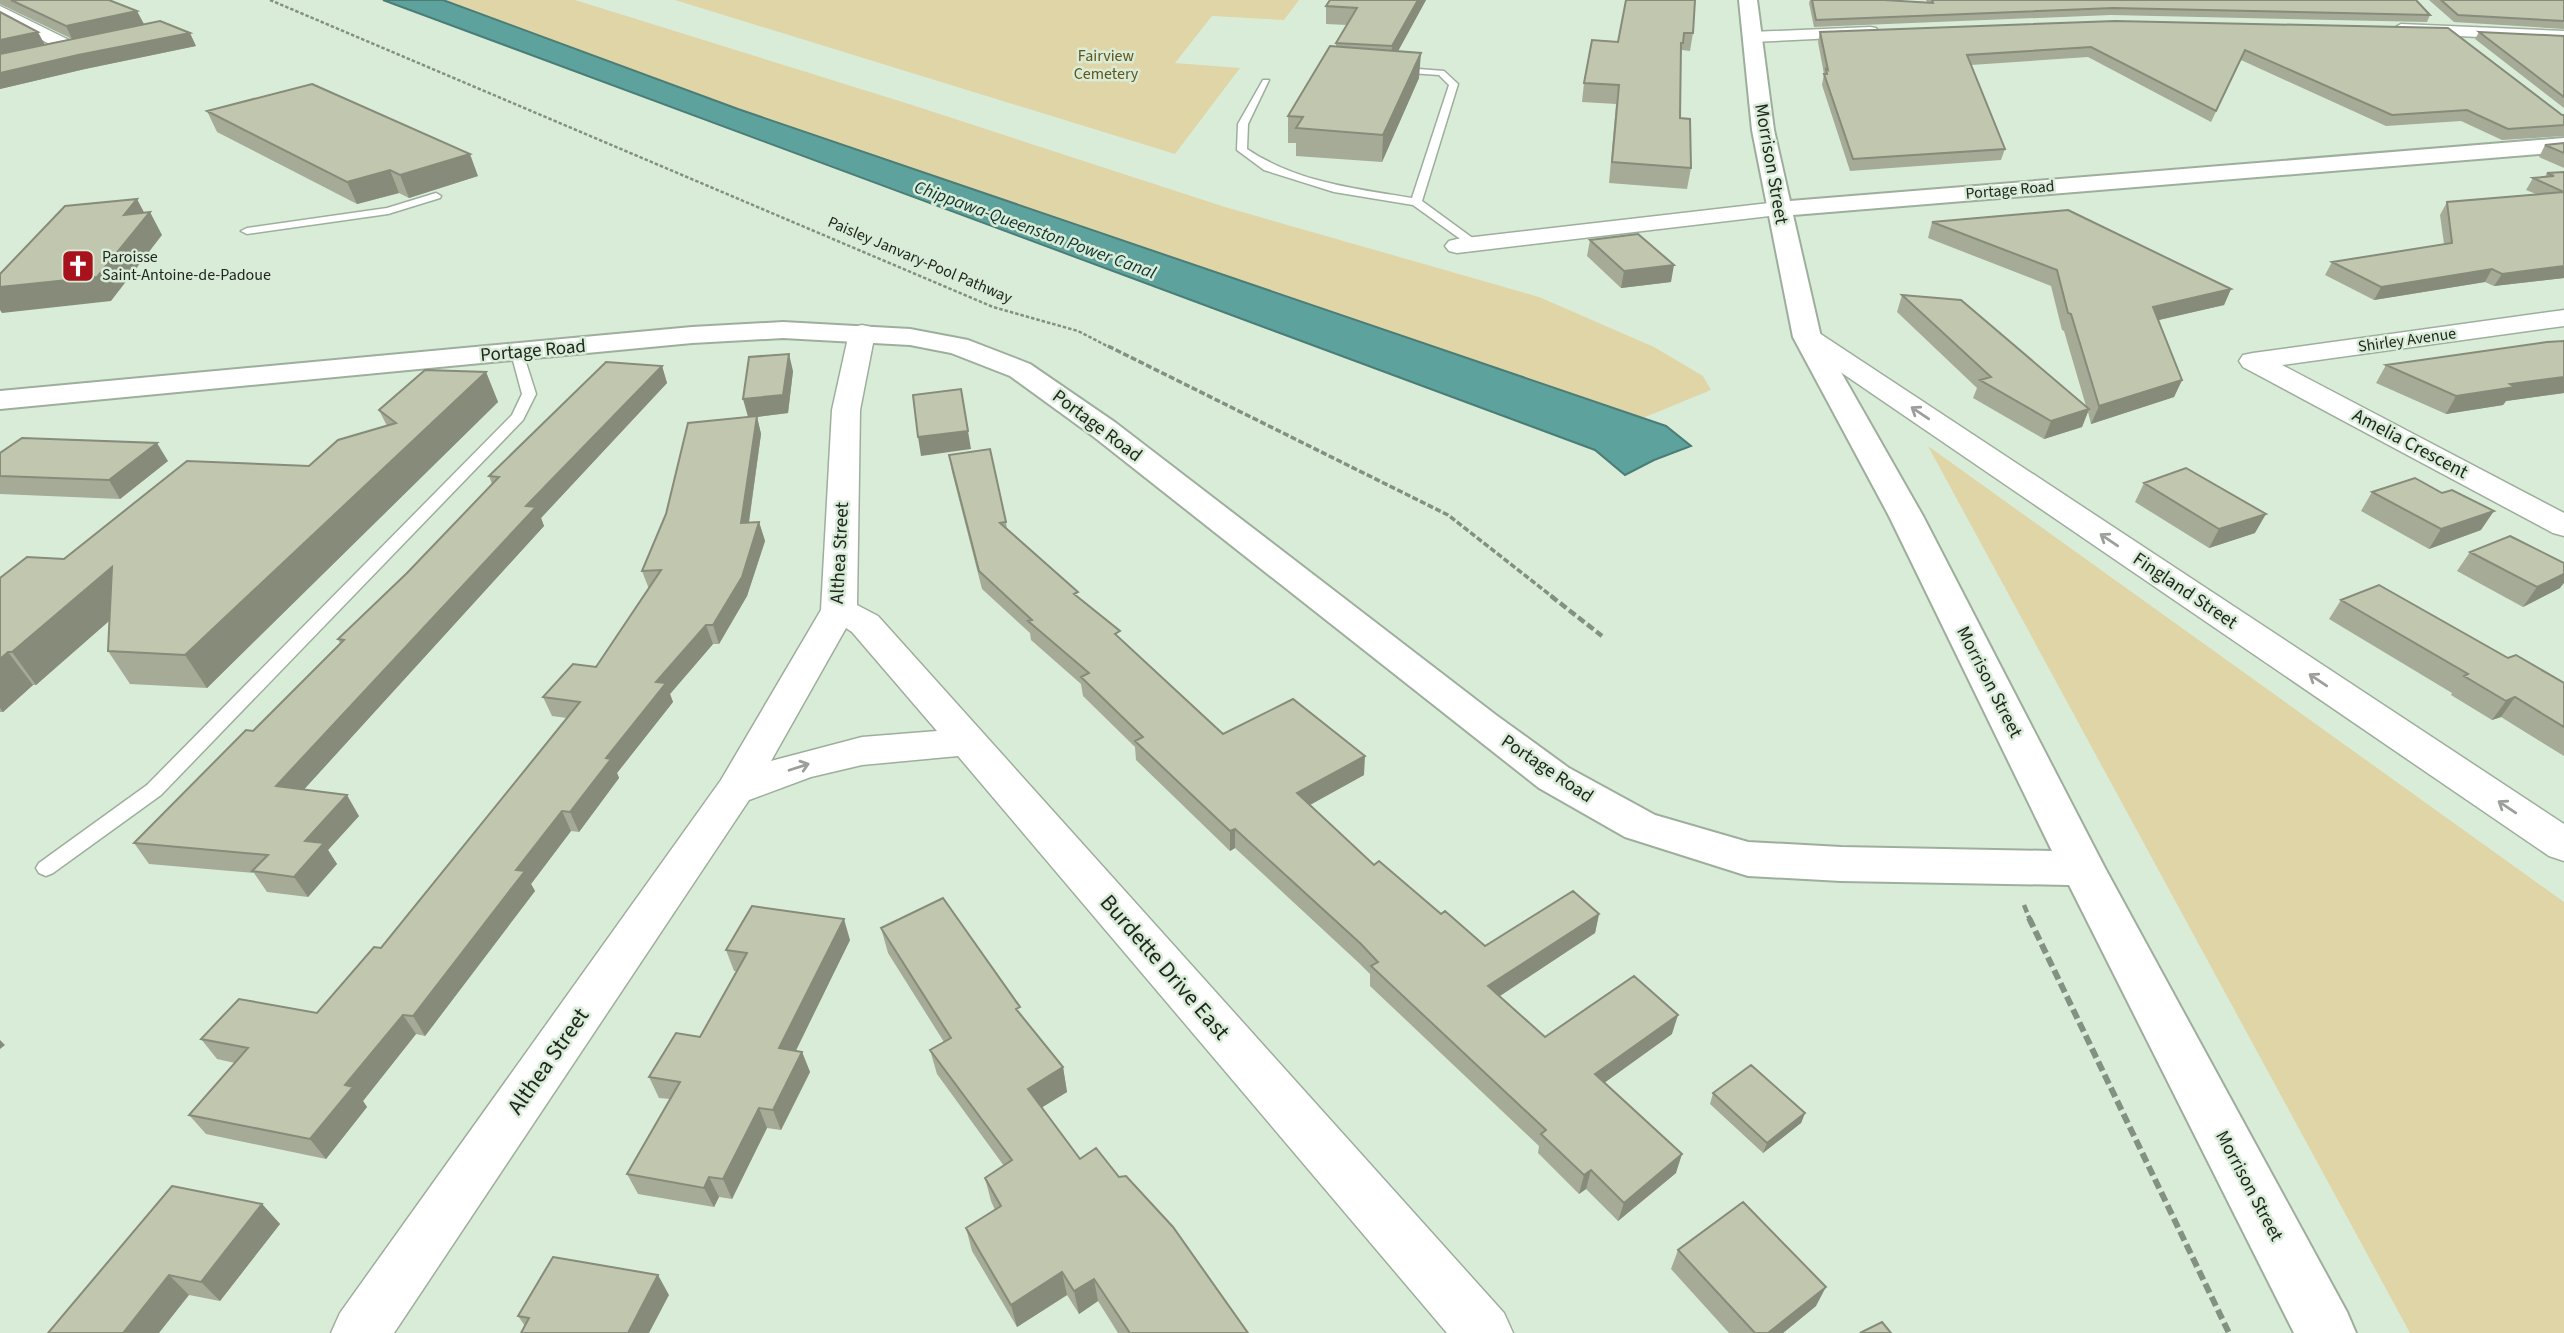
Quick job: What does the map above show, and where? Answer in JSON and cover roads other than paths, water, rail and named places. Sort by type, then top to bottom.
[{"type":"street","name":"Morrison Street","points":[[1748,0],[1763,130],[1807,338],[1906,516],[2082,868],[2326,1333]]},
{"type":"street","points":[[0,11],[76,46],[46,52]]},
{"type":"street","points":[[2432,15],[2480,55]]},
{"type":"street","points":[[2381,29],[2564,36]]},
{"type":"street","points":[[1752,37],[1892,32]]},
{"type":"street","name":"Portage Road","points":[[1465,245],[1778,209],[2564,145]]},
{"type":"street","name":"Shirley Avenue","points":[[2256,362],[2253,361],[2564,318]]},
{"type":"street","name":"Portage Road","points":[[0,400],[770,330],[862,333],[958,346],[1020,370],[1105,430],[1554,778],[1640,827],[1748,859],[1841,864],[2082,868]]},
{"type":"street","name":"Althea Street","points":[[360,1333],[735,790],[839,610],[846,410],[862,333]]},
{"type":"street","name":"Fingland Street","points":[[1807,338],[2564,845]]},
{"type":"street","name":"Amelia Crescent","points":[[2256,362],[2564,526]]},
{"type":"street","name":"Burdette Drive East","points":[[839,610],[864,624],[1484,1333]]},
{"type":"street","points":[[735,790],[802,765],[862,751],[968,742]]},
{"type":"lane","points":[[1380,68],[1441,74],[1454,84],[1416,202]]},
{"type":"lane","points":[[1266,82],[1243,124],[1242,150],[1268,168],[1338,190],[1416,202],[1465,245]]},
{"type":"lane","points":[[247,231],[388,212],[436,196]]},
{"type":"lane","points":[[46,868],[154,790],[518,417],[529,394],[517,353]]},
{"type":"water","name":"Chippawa-Queenston Power Canal","points":[[383,0],[443,0],[738,109],[1666,426],[1691,446],[1625,475],[1595,450]]},
{"type":"place","name":"Paroisse Saint-Antoine-de-Padoue","points":[[78,266]]},
{"type":"park label","name":"Fairview Cemetery","points":[[1106,65]]}]
